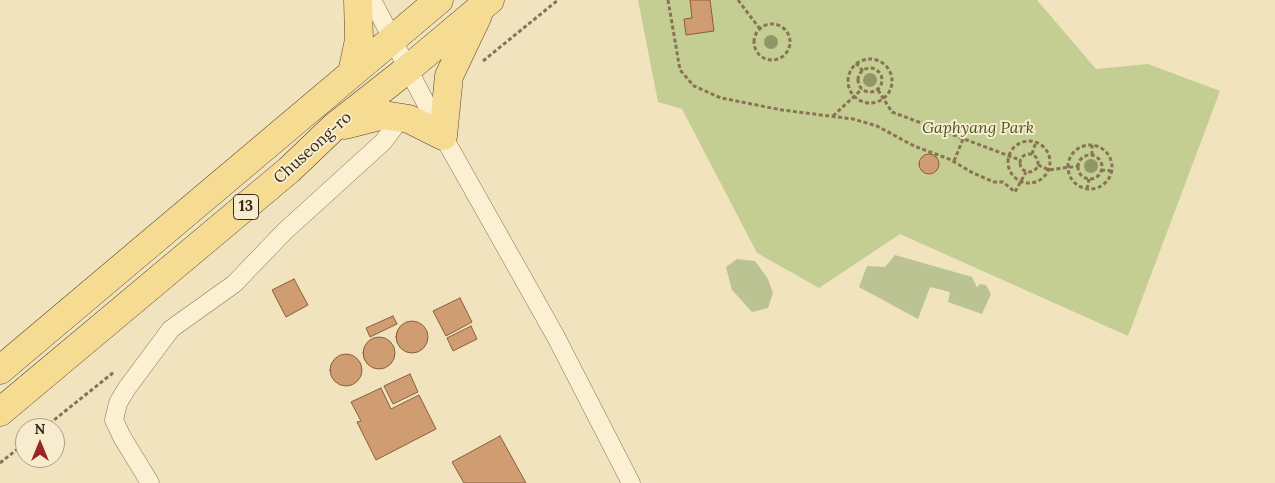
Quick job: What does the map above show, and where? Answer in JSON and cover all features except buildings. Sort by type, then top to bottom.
[{"type":"main road","points":[[352,73],[358,40],[358,0]]},
{"type":"main road","name":"Chuseong-ro","points":[[0,370],[439,0]]},
{"type":"main road","points":[[334,127],[384,115],[409,119],[443,136],[449,76],[486,3]]},
{"type":"main road","name":"Chuseong-ro","points":[[0,412],[289,170],[334,127],[409,68],[486,3]]},
{"type":"street","points":[[372,0],[394,38],[443,136],[556,337],[631,483]]},
{"type":"street","points":[[150,483],[114,420],[118,403],[127,388],[171,329],[234,284],[285,231],[383,142],[401,118]]},
{"type":"path","points":[[482,61],[558,0]]},
{"type":"path","points":[[668,0],[680,70],[694,86],[721,98],[782,110],[853,119],[877,126],[914,146],[954,161],[973,173],[994,182],[1004,182],[1015,192],[1026,172]]},
{"type":"path","points":[[738,0],[760,29]]},
{"type":"path","points":[[775,24],[786,30],[790,41],[787,52],[782,57],[771,60],[760,56],[756,51],[754,40],[760,29],[764,26],[775,24]]},
{"type":"path","points":[[872,58],[886,66],[892,78],[892,86],[883,98],[871,103],[864,102],[854,96],[849,88],[848,81],[849,74],[856,63],[872,58]]},
{"type":"path","points":[[856,63],[862,71]]},
{"type":"path","points":[[879,72],[886,66]]},
{"type":"path","points":[[871,68],[879,72],[882,81],[878,90],[868,92],[862,89],[858,80],[862,71],[871,68]]},
{"type":"path","points":[[833,116],[862,89]]},
{"type":"path","points":[[878,90],[892,112],[1020,160]]},
{"type":"path","points":[[954,161],[968,127]]},
{"type":"path","points":[[1026,141],[1036,142],[1045,147],[1049,154],[1051,161],[1049,170],[1042,179],[1035,182],[1021,181],[1011,172],[1008,166],[1009,155],[1014,147],[1020,143],[1026,141]]},
{"type":"path","points":[[1032,154],[1036,142]]},
{"type":"path","points":[[1092,145],[1092,155]]},
{"type":"path","points":[[1092,145],[1106,151],[1110,158],[1112,171],[1109,180],[1104,185],[1097,189],[1086,189],[1076,185],[1071,180],[1067,166],[1073,153],[1085,146],[1092,145]]},
{"type":"path","points":[[1032,154],[1024,155],[1020,160],[1021,168],[1026,172],[1032,172],[1038,165]]},
{"type":"path","points":[[1032,154],[1037,159],[1038,165]]},
{"type":"path","points":[[1078,166],[1082,159],[1092,155],[1098,158],[1101,170],[1097,176],[1089,179]]},
{"type":"path","points":[[1038,165],[1049,170],[1067,166],[1078,166]]},
{"type":"path","points":[[1078,166],[1082,175],[1089,179]]},
{"type":"path","points":[[1101,170],[1112,171]]},
{"type":"path","points":[[1086,189],[1089,179]]},
{"type":"path","points":[[57,418],[119,369]]},
{"type":"path","points":[[0,463],[15,451]]},
{"type":"green space","name":"Gaphyang Park","points":[[638,0],[1037,0],[1096,69],[1148,64],[1220,91],[1128,336],[900,234],[819,288],[757,253],[682,109],[658,102]]},
{"type":"green space","points":[[895,255],[972,277],[977,287],[980,284],[986,285],[991,294],[982,314],[948,302],[950,292],[930,287],[918,319],[859,287],[867,266],[885,267]]},
{"type":"green space","points":[[737,259],[755,261],[768,279],[773,293],[768,308],[752,312],[732,290],[726,267]]}]
